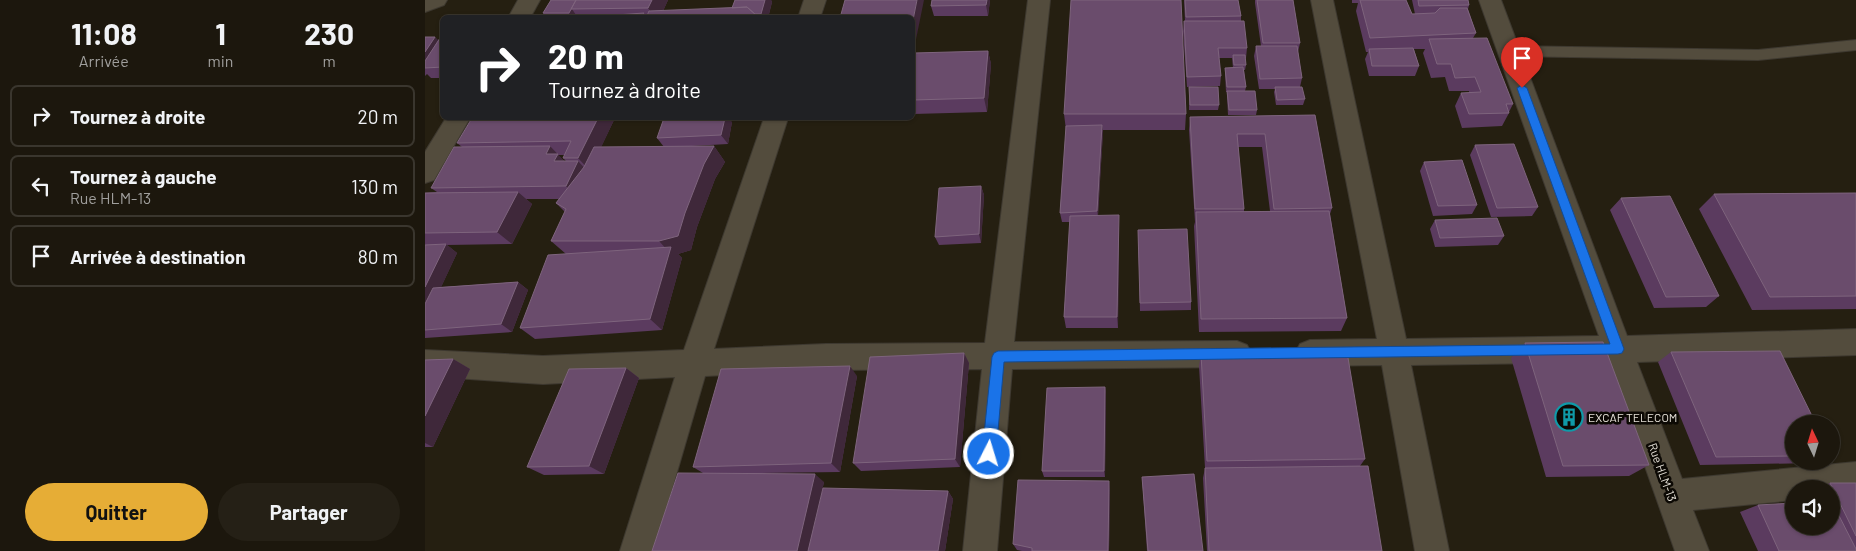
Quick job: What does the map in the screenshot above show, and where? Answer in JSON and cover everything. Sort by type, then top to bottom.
[{"type":"street","points":[[425,5],[435,0]]},
{"type":"street","points":[[521,15],[529,0]]},
{"type":"street","points":[[810,15],[815,0]]},
{"type":"street","points":[[980,551],[998,357],[1039,0]]},
{"type":"street","points":[[1322,0],[1394,352],[1432,551]]},
{"type":"street","name":"Rue HLM-13","points":[[1490,0],[1691,551]]},
{"type":"street","points":[[425,173],[457,120]]},
{"type":"street","points":[[637,551],[694,364],[775,120]]},
{"type":"street","points":[[425,363],[543,370],[826,357],[1275,354],[1618,349],[1856,342]]},
{"type":"street","points":[[1672,496],[1856,478]]},
{"type":"lane","points":[[1508,51],[1758,55],[1856,45]]},
{"type":"building","points":[[551,0],[576,0],[569,13],[543,13]]},
{"type":"building","points":[[576,0],[652,0],[648,8],[571,9]]},
{"type":"building","points":[[735,0],[765,0],[761,14],[755,14],[747,7],[732,8]]},
{"type":"building","points":[[845,0],[917,0],[914,15],[841,15]]},
{"type":"building","points":[[932,0],[987,0],[986,5],[931,6]]},
{"type":"building","points":[[1071,0],[1181,0],[1186,114],[1064,114]]},
{"type":"building","points":[[1185,0],[1238,0],[1241,16],[1186,17]]},
{"type":"building","points":[[1257,0],[1293,0],[1300,43],[1263,43]]},
{"type":"building","points":[[1360,0],[1406,0],[1412,14],[1435,13],[1440,8],[1467,8],[1476,33],[1370,38]]},
{"type":"building","points":[[1418,0],[1468,0],[1469,5],[1419,6]]},
{"type":"building","points":[[747,7],[756,15],[647,15],[649,11]]},
{"type":"building","points":[[644,13],[643,15],[616,15]]},
{"type":"building","points":[[1184,21],[1244,21],[1247,48],[1218,48],[1221,76],[1187,77]]},
{"type":"building","points":[[425,37],[435,37],[425,52]]},
{"type":"building","points":[[440,38],[440,67],[425,68],[425,61]]},
{"type":"building","points":[[1487,38],[1513,104],[1506,104],[1509,113],[1469,114],[1461,93],[1481,92],[1475,77],[1455,78],[1451,64],[1437,64],[1429,39]]},
{"type":"building","points":[[1256,46],[1297,46],[1302,78],[1260,79]]},
{"type":"building","points":[[1413,48],[1419,66],[1372,66],[1369,49]]},
{"type":"building","points":[[988,51],[984,98],[915,100],[915,53]]},
{"type":"building","points":[[1233,55],[1245,55],[1246,65],[1234,65]]},
{"type":"building","points":[[1243,67],[1246,87],[1227,87],[1225,68]]},
{"type":"building","points":[[1189,87],[1218,87],[1219,105],[1190,105]]},
{"type":"building","points":[[1275,87],[1302,87],[1305,99],[1277,100]]},
{"type":"building","points":[[1227,91],[1255,91],[1257,110],[1229,110]]},
{"type":"building","points":[[1315,115],[1332,208],[1274,209],[1265,134],[1237,134],[1244,209],[1195,209],[1190,117]]},
{"type":"building","points":[[471,120],[597,120],[578,158],[563,158],[571,141],[457,143]]},
{"type":"building","points":[[663,120],[725,120],[721,135],[657,138]]},
{"type":"building","points":[[1102,125],[1097,211],[1060,213],[1066,126]]},
{"type":"building","points":[[1514,144],[1538,207],[1497,208],[1475,145]]},
{"type":"building","points":[[550,146],[546,154],[558,154],[554,161],[578,161],[566,186],[431,188],[454,147]]},
{"type":"building","points":[[714,146],[704,164],[678,236],[659,241],[551,241],[566,209],[556,203],[584,167],[594,147]]},
{"type":"building","points":[[1462,160],[1477,205],[1438,206],[1424,162]]},
{"type":"building","points":[[981,186],[979,234],[935,237],[939,188]]},
{"type":"building","points":[[518,192],[497,232],[425,233],[425,193]]},
{"type":"building","points":[[1856,193],[1856,296],[1770,297],[1714,194]]},
{"type":"building","points":[[1670,196],[1719,296],[1666,297],[1621,198]]},
{"type":"building","points":[[1329,211],[1347,318],[1201,319],[1196,212]]},
{"type":"building","points":[[1119,215],[1117,317],[1064,317],[1070,216]]},
{"type":"building","points":[[1497,218],[1504,236],[1440,238],[1435,220]]},
{"type":"building","points":[[1187,229],[1191,302],[1140,303],[1138,230]]},
{"type":"building","points":[[446,244],[425,287],[425,245]]},
{"type":"building","points":[[671,247],[650,319],[520,328],[548,255]]},
{"type":"building","points":[[518,282],[501,324],[425,330],[425,304],[433,288]]},
{"type":"building","name":"EXCAF TELECOM","points":[[1603,342],[1649,465],[1563,466],[1525,343]]},
{"type":"building","points":[[1780,351],[1812,415],[1785,415],[1785,456],[1716,457],[1671,352]]},
{"type":"building","points":[[1347,352],[1365,459],[1207,461],[1201,354]]},
{"type":"building","points":[[964,353],[955,459],[853,463],[870,357]]},
{"type":"building","points":[[453,359],[425,416],[425,360]]},
{"type":"building","points":[[850,366],[831,463],[693,467],[721,369]]},
{"type":"building","points":[[626,368],[589,466],[527,467],[569,369]]},
{"type":"building","points":[[1105,387],[1104,471],[1042,471],[1047,388]]},
{"type":"building","points":[[1368,466],[1382,551],[1209,551],[1205,468]]},
{"type":"building","points":[[678,473],[815,474],[797,551],[652,551]]},
{"type":"building","points":[[1194,474],[1203,551],[1148,551],[1142,477]]},
{"type":"building","points":[[1018,480],[1109,481],[1108,551],[1032,551],[1032,548],[1013,544]]},
{"type":"building","points":[[1840,483],[1856,483],[1856,536],[1840,503]]},
{"type":"building","points":[[823,488],[948,491],[938,551],[808,551]]},
{"type":"building","points":[[1785,504],[1785,535],[1840,535],[1840,518],[1856,551],[1779,551],[1758,505]]},
{"type":"place","name":"EXCAF TELECOM","points":[[1569,417]]},
{"type":"route","points":[[989,454],[998,357],[1618,349],[1522,88]]}]
